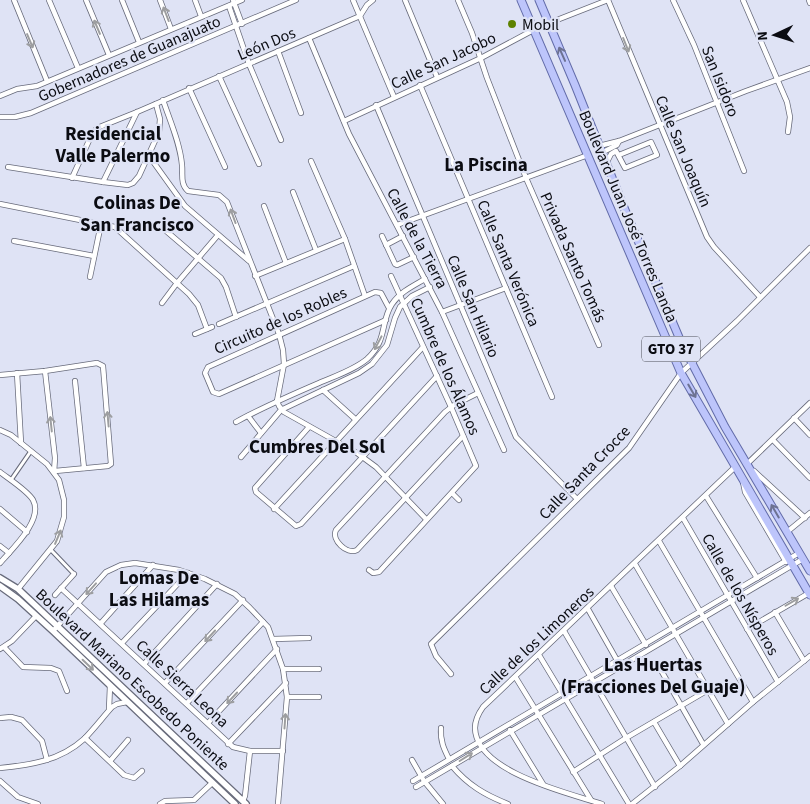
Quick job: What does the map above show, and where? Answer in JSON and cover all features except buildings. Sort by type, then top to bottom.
[{"type":"main road","name":"Boulevard Juan José Torres Landa","points":[[521,0],[681,373],[789,563],[809,594]]},
{"type":"main road","name":"Boulevard Juan José Torres Landa","points":[[539,0],[643,254],[692,364],[810,571]]},
{"type":"street","points":[[14,0],[47,81]]},
{"type":"street","points":[[49,0],[78,68]]},
{"type":"street","points":[[86,0],[109,55]]},
{"type":"street","points":[[122,0],[139,42]]},
{"type":"street","points":[[160,0],[171,29]]},
{"type":"street","points":[[195,0],[201,16]]},
{"type":"street","points":[[0,96],[37,86],[242,0]]},
{"type":"street","name":"Gobernadores de Guanajuato","points":[[0,118],[31,113],[242,24],[294,0]]},
{"type":"street","points":[[353,0],[394,97]]},
{"type":"street","name":"León Dos","points":[[72,178],[95,130],[360,16],[367,5],[373,0]]},
{"type":"street","points":[[405,0],[437,77]]},
{"type":"street","name":"Privada Santo Tomás","points":[[458,0],[526,178],[599,345]]},
{"type":"street","name":"Calle San Jacobo","points":[[344,121],[420,84],[481,58],[548,23],[608,0]]},
{"type":"street","name":"Calle San Joaquín","points":[[608,0],[710,243],[760,297]]},
{"type":"street","name":"San Isidoro","points":[[673,0],[694,45],[744,171]]},
{"type":"street","points":[[743,0],[789,108],[788,132]]},
{"type":"street","points":[[234,2],[242,24]]},
{"type":"street","points":[[229,6],[249,64],[281,140]]},
{"type":"street","name":"Calle de la Tierra","points":[[308,38],[357,149],[442,312],[504,450]]},
{"type":"street","points":[[278,51],[302,113]]},
{"type":"street","points":[[600,149],[810,68]]},
{"type":"street","points":[[219,76],[259,164]]},
{"type":"street","name":"Calle Santa Verónica","points":[[420,84],[552,397]]},
{"type":"street","points":[[189,88],[225,167]]},
{"type":"street","points":[[163,100],[179,149],[182,184],[188,191],[212,194],[224,198],[230,208],[279,334],[284,364],[277,402],[281,410],[362,457],[386,476],[426,519]]},
{"type":"street","points":[[8,167],[124,185],[133,183],[139,176],[149,156],[160,128],[156,104]]},
{"type":"street","name":"Calle San Hilario","points":[[376,105],[516,437],[577,499]]},
{"type":"street","points":[[103,182],[137,112]]},
{"type":"street","points":[[606,164],[614,152],[618,152],[619,155],[624,168],[657,155],[651,142],[619,155]]},
{"type":"street","points":[[398,225],[588,154]]},
{"type":"street","points":[[149,156],[185,206],[250,262]]},
{"type":"street","points":[[311,161],[345,239],[365,296]]},
{"type":"street","points":[[173,189],[182,184]]},
{"type":"street","points":[[293,192],[316,250]]},
{"type":"street","points":[[0,204],[115,227],[195,301],[209,328],[195,334]]},
{"type":"street","points":[[264,206],[286,263]]},
{"type":"street","points":[[90,277],[101,224]]},
{"type":"street","points":[[158,224],[224,282],[236,317]]},
{"type":"street","points":[[162,303],[218,236]]},
{"type":"street","points":[[382,236],[394,264],[414,257]]},
{"type":"street","points":[[386,245],[403,236]]},
{"type":"street","points":[[255,276],[345,239]]},
{"type":"street","points":[[14,241],[94,256]]},
{"type":"street","points":[[234,249],[242,242]]},
{"type":"street","name":"Calle Santa Crocce","points":[[451,674],[436,656],[431,644],[629,448],[681,373],[810,248]]},
{"type":"street","points":[[220,324],[354,266]]},
{"type":"street","name":"Cumbre de los Álamos","points":[[391,276],[476,466],[452,493]]},
{"type":"street","points":[[236,422],[362,363],[381,340],[389,308],[400,294],[425,279]]},
{"type":"street","points":[[241,456],[281,410],[364,370],[372,364],[386,345],[395,318],[404,303],[412,296],[430,288]]},
{"type":"street","points":[[442,312],[506,288]]},
{"type":"street","name":"Circuito de los Robles","points":[[386,320],[217,394],[213,392],[205,372],[208,367],[375,292],[381,293],[389,308]]},
{"type":"street","points":[[274,509],[423,347]]},
{"type":"street","points":[[0,375],[45,371],[97,363],[102,364],[104,368],[112,462],[108,466],[55,471],[21,443],[0,430]]},
{"type":"street","points":[[18,589],[51,550],[59,536],[64,517],[61,486],[55,471],[45,371]]},
{"type":"street","points":[[17,373],[21,443]]},
{"type":"street","points":[[309,427],[255,486],[256,492],[293,525],[301,524],[437,376]]},
{"type":"street","points":[[75,381],[84,468]]},
{"type":"street","points":[[323,390],[356,419]]},
{"type":"street","points":[[463,436],[357,550],[353,552],[348,551],[335,538],[334,534],[451,407],[478,393]]},
{"type":"street","points":[[805,518],[748,465],[810,403]]},
{"type":"street","points":[[248,416],[261,433]]},
{"type":"street","points":[[794,418],[810,435]]},
{"type":"street","points":[[773,440],[810,478]]},
{"type":"street","points":[[10,480],[31,451]]},
{"type":"street","name":"Calle de los Limoneros","points":[[602,804],[543,784],[500,765],[478,743],[476,722],[480,712],[539,654],[736,467]]},
{"type":"street","points":[[0,472],[32,498],[34,502],[33,517],[27,532],[0,563]]},
{"type":"street","points":[[369,570],[373,573],[379,572],[452,493],[459,500]]},
{"type":"street","points":[[706,496],[757,578]]},
{"type":"street","points":[[0,509],[27,532]]},
{"type":"street","points":[[787,532],[810,513]]},
{"type":"street","name":"Calle de los Nísperos","points":[[683,518],[778,682]]},
{"type":"street","points":[[659,541],[753,702]]},
{"type":"street","points":[[0,546],[9,553]]},
{"type":"street","points":[[51,550],[74,574],[55,595]]},
{"type":"street","points":[[416,786],[538,714],[563,696],[801,556]]},
{"type":"street","points":[[729,598],[757,578],[789,563]]},
{"type":"street","points":[[55,629],[111,569],[127,564],[153,565],[188,573],[217,584],[243,600],[268,627],[277,649],[286,683],[278,804]]},
{"type":"street","points":[[635,564],[728,724]]},
{"type":"street","points":[[101,623],[153,565]]},
{"type":"street","points":[[122,643],[188,573]]},
{"type":"street","name":"Boulevard Mariano Escobedo Poniente","points":[[0,578],[18,589],[110,686],[235,804]]},
{"type":"street","points":[[144,664],[217,584]]},
{"type":"street","name":"Boulevard Mariano Escobedo Poniente","points":[[0,586],[55,629],[244,802]]},
{"type":"street","points":[[611,586],[647,647]]},
{"type":"street","name":"Calle Sierra Leona","points":[[61,588],[187,703],[228,744],[250,751],[283,751]]},
{"type":"street","points":[[747,629],[809,594]]},
{"type":"street","points":[[165,683],[243,600]]},
{"type":"street","points":[[588,609],[619,664]]},
{"type":"street","points":[[775,612],[804,661]]},
{"type":"street","points":[[36,616],[12,641],[2,648],[23,667],[51,668],[59,671],[67,691]]},
{"type":"street","points":[[187,703],[263,622]]},
{"type":"street","points":[[564,631],[655,787]]},
{"type":"street","points":[[273,639],[309,638]]},
{"type":"street","points":[[208,723],[277,649]]},
{"type":"street","points":[[539,654],[630,804],[655,787],[703,744],[810,656]]},
{"type":"street","points":[[658,665],[703,744]]},
{"type":"street","points":[[283,669],[319,669]]},
{"type":"street","points":[[516,678],[592,802]]},
{"type":"street","points":[[228,744],[286,683]]},
{"type":"street","points":[[109,711],[110,686]]},
{"type":"street","points":[[573,772],[598,754],[708,690]]},
{"type":"street","points":[[413,781],[535,709],[563,696]]},
{"type":"street","points":[[286,697],[319,697]]},
{"type":"street","points":[[0,768],[47,760],[69,750],[85,738],[117,704],[127,702]]},
{"type":"street","points":[[0,718],[11,716],[22,720],[42,741],[47,760]]},
{"type":"street","points":[[654,722],[680,766]]},
{"type":"street","points":[[441,728],[442,745],[449,759]]},
{"type":"street","points":[[510,730],[543,784]]},
{"type":"street","points":[[85,738],[128,777],[136,777],[142,771]]},
{"type":"street","points":[[110,761],[128,740]]},
{"type":"street","points":[[181,754],[186,748]]},
{"type":"street","points":[[244,802],[250,751]]},
{"type":"street","points":[[412,760],[424,782],[443,804]]},
{"type":"street","points":[[452,766],[475,788],[491,798],[508,804]]},
{"type":"street","points":[[0,781],[18,797],[38,804]]},
{"type":"street","points":[[160,804],[165,801],[194,800],[212,783]]},
{"type":"place","name":"Mobil","points":[[512,24]]},
{"type":"district","name":"Residencial Valle Palermo","points":[[113,144]]},
{"type":"district","name":"La Piscina","points":[[486,164]]},
{"type":"district","name":"Colinas De San Francisco","points":[[137,213]]},
{"type":"district","name":"Cumbres Del Sol","points":[[317,446]]},
{"type":"district","name":"Lomas De Las Hilamas","points":[[159,588]]},
{"type":"district","name":"Las Huertas (Fracciones Del Guaje)","points":[[653,675]]}]
